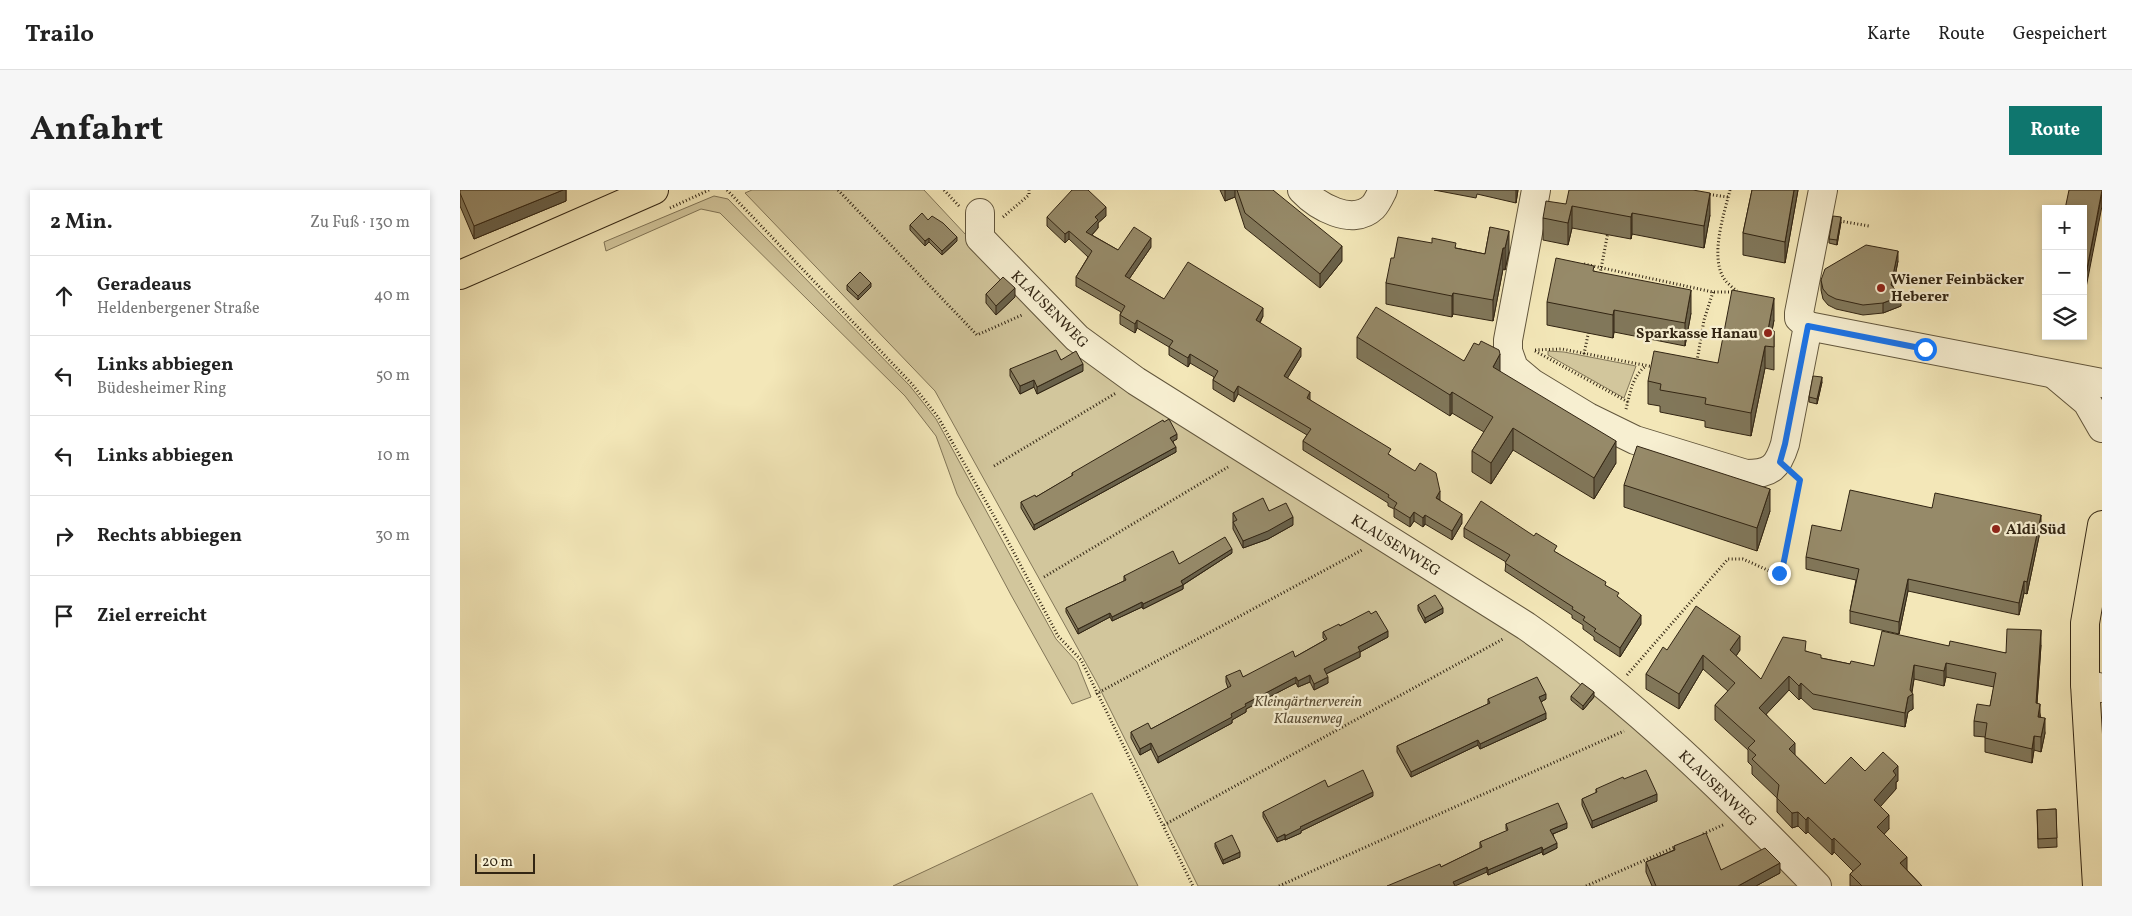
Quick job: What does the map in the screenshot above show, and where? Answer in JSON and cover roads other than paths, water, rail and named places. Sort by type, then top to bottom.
[{"type":"main road","points":[[460,275],[654,190]]},
{"type":"main road","points":[[2097,886],[2093,686],[2085,623],[2102,525]]},
{"type":"street","points":[[1302,190],[1319,204],[1332,211],[1348,214],[1365,212],[1373,207],[1383,190]]},
{"type":"street","points":[[1536,190],[1508,340],[1508,351],[1514,368],[1532,383],[1588,418],[1635,440],[1746,474],[1763,472],[1780,462],[1808,326]]},
{"type":"street","points":[[1823,190],[1799,313],[1799,318],[1808,326],[2102,383]]},
{"type":"street","name":"KLAUSENWEG","points":[[980,226],[1044,305],[1082,343],[1136,382],[1526,626],[1562,651],[1613,691],[1647,721],[1746,815],[1816,886]]},
{"type":"street","points":[[2053,374],[2087,402],[2102,428]]},
{"type":"place","name":"Wiener Feinbäcker Heberer","points":[[1881,288]]},
{"type":"place","name":"Sparkasse Hanau","points":[[1768,333]]},
{"type":"place","name":"Aldi Süd","points":[[1996,529]]},
{"type":"park label","name":"Kleingärtnerverein Klausenweg","points":[[1308,710]]}]
